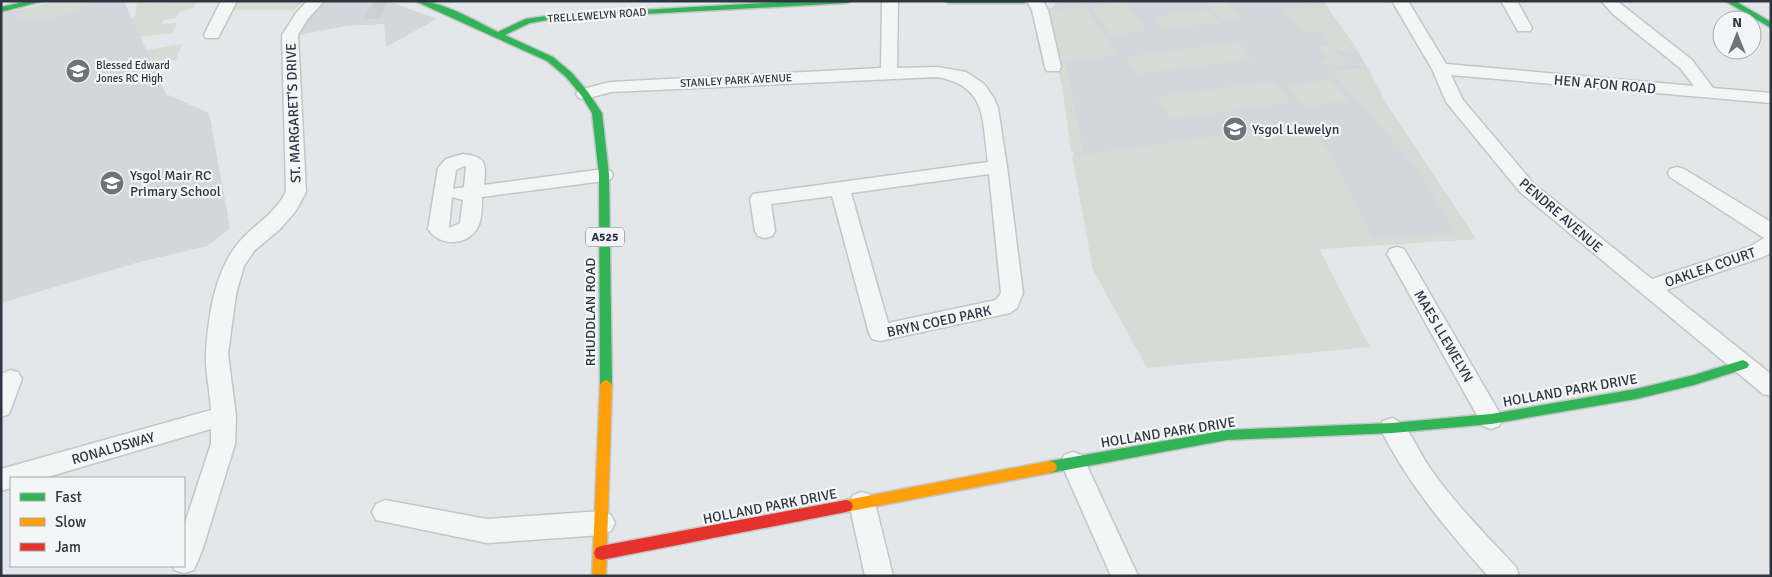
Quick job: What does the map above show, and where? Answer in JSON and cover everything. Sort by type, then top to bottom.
[{"type":"street","points":[[1,10],[39,1]]},
{"type":"street","points":[[212,35],[229,1]]},
{"type":"street","name":"ST. MARGARET'S DRIVE","points":[[185,560],[223,444],[224,416],[218,354],[225,294],[234,265],[247,246],[273,224],[288,207],[296,192],[290,35],[296,21],[307,8],[317,1]]},
{"type":"street","name":"RHUDDLAN ROAD","points":[[419,1],[442,9],[550,60],[569,75],[585,94],[597,113],[604,175],[606,340],[605,444],[599,576]]},
{"type":"street","name":"TRELLEWELYN ROAD","points":[[499,35],[528,21],[553,17],[847,1]]},
{"type":"street","points":[[889,73],[890,1]]},
{"type":"street","points":[[949,1],[1024,1]]},
{"type":"street","points":[[1035,1],[1040,10],[1053,67]]},
{"type":"street","name":"PENDRE AVENUE","points":[[1400,1],[1440,70],[1455,102],[1527,188],[1771,387]]},
{"type":"street","points":[[1509,1],[1524,28]]},
{"type":"street","points":[[1608,1],[1618,12],[1686,64],[1708,93]]},
{"type":"street","points":[[1729,1],[1771,26]]},
{"type":"street","name":"HEN AFON ROAD","points":[[1440,70],[1771,98]]},
{"type":"street","name":"STANLEY PARK AVENUE","points":[[585,94],[610,87],[889,73]]},
{"type":"street","name":"BRYN COED PARK","points":[[840,189],[880,333],[1002,307],[1009,302],[1012,293],[998,167],[989,108],[985,98],[978,88],[960,76],[948,73],[889,73]]},
{"type":"street","points":[[463,160],[472,161],[476,165],[474,192],[469,226],[455,235],[444,235],[438,229],[447,168],[453,163],[463,160]]},
{"type":"street","points":[[765,231],[760,199],[998,167]]},
{"type":"street","name":"OAKLEA COURT","points":[[1677,173],[1771,233]]},
{"type":"street","points":[[443,196],[604,175]]},
{"type":"street","name":"OAKLEA COURT","points":[[1648,288],[1756,252],[1771,243]]},
{"type":"street","name":"MAES LLEWELYN","points":[[1397,254],[1420,276],[1491,419]]},
{"type":"street","name":"HOLLAND PARK DRIVE","points":[[600,553],[1073,462],[1227,435],[1392,428],[1491,419],[1636,394],[1694,380],[1743,365]]},
{"type":"street","points":[[1,407],[10,379]]},
{"type":"street","name":"RONALDSWAY","points":[[11,477],[224,416]]},
{"type":"street","points":[[1392,428],[1419,473],[1449,512],[1506,576]]},
{"type":"street","points":[[1073,462],[1125,576]]},
{"type":"street","points":[[862,503],[879,576]]},
{"type":"street","points":[[384,512],[487,531],[602,523]]},
{"type":"shaded area","name":"Ysgol Mair RC Primary School","points":[[57,1],[124,1],[166,94],[209,113],[230,228],[207,246],[136,263],[1,303],[1,14]]},
{"type":"shaded area","points":[[57,1],[91,1],[64,15],[45,19],[15,17],[29,8]]},
{"type":"shaded area","points":[[145,1],[145,4],[197,1],[193,9],[181,11],[175,18],[164,20],[162,24],[177,23],[172,33],[140,37],[131,18],[135,16],[137,2]]},
{"type":"shaded area","points":[[233,1],[304,1],[293,10],[229,10]]},
{"type":"shaded area","points":[[323,1],[388,1],[437,19],[386,47],[384,24],[345,26],[300,35],[302,25]]},
{"type":"shaded area","name":"Ysgol Llewelyn","points":[[1064,1],[1323,1],[1358,51],[1387,105],[1476,239],[1319,249],[1321,254],[1093,270],[1062,85],[1045,14],[1056,3]]},
{"type":"shaded area","points":[[1206,1],[1226,1],[1239,17],[1221,19]]},
{"type":"shaded area","points":[[1125,2],[1146,30],[1112,35],[1094,10],[1098,5]]},
{"type":"shaded area","points":[[1325,5],[1357,50],[1339,51],[1334,49],[1348,64],[1365,63],[1366,65],[1325,65],[1320,60],[1328,59],[1319,47],[1330,46],[1321,31],[1304,33],[1282,10]]},
{"type":"shaded area","points":[[1085,7],[1118,55],[1065,61],[1083,151],[1071,152],[1062,85],[1045,14],[1049,11]]},
{"type":"shaded area","points":[[1209,10],[1219,22],[1164,29],[1155,17]]},
{"type":"shaded area","points":[[1239,42],[1252,59],[1138,74],[1125,57]]},
{"type":"shaded area","points":[[182,44],[176,60],[152,63],[146,50]]},
{"type":"shaded area","points":[[1368,68],[1387,105],[1476,239],[1319,249],[1370,347],[1147,368],[1093,270],[1072,156],[1307,124],[1329,151],[1373,238],[1457,234],[1416,166],[1332,72]]},
{"type":"shaded area","points":[[1330,80],[1349,100],[1305,107],[1286,86]]},
{"type":"shaded area","points":[[1273,81],[1291,102],[1172,119],[1157,97]]},
{"type":"building","points":[[374,1],[387,1],[380,19],[362,19]]},
{"type":"traffic: fast","points":[[1,10],[39,1]]},
{"type":"traffic: fast","points":[[419,1],[441,9],[550,59],[569,75],[585,94],[597,113],[604,175],[606,385]]},
{"type":"traffic: fast","points":[[499,35],[528,21],[553,17],[847,1]]},
{"type":"traffic: fast","points":[[949,1],[1024,1]]},
{"type":"traffic: fast","points":[[1729,1],[1771,26]]},
{"type":"traffic: fast","points":[[1050,467],[1227,435],[1392,428],[1491,419],[1636,394],[1694,380],[1743,365]]},
{"type":"traffic: slow","points":[[599,576],[606,385]]},
{"type":"traffic: slow","points":[[846,506],[1050,467]]},
{"type":"traffic: jam","points":[[601,553],[846,506]]},
{"type":"place","name":"Blessed Edward Jones RC High","points":[[78,71]]},
{"type":"place","name":"Ysgol Llewelyn","points":[[1235,129]]},
{"type":"place","name":"Ysgol Mair RC Primary School","points":[[112,183]]}]
